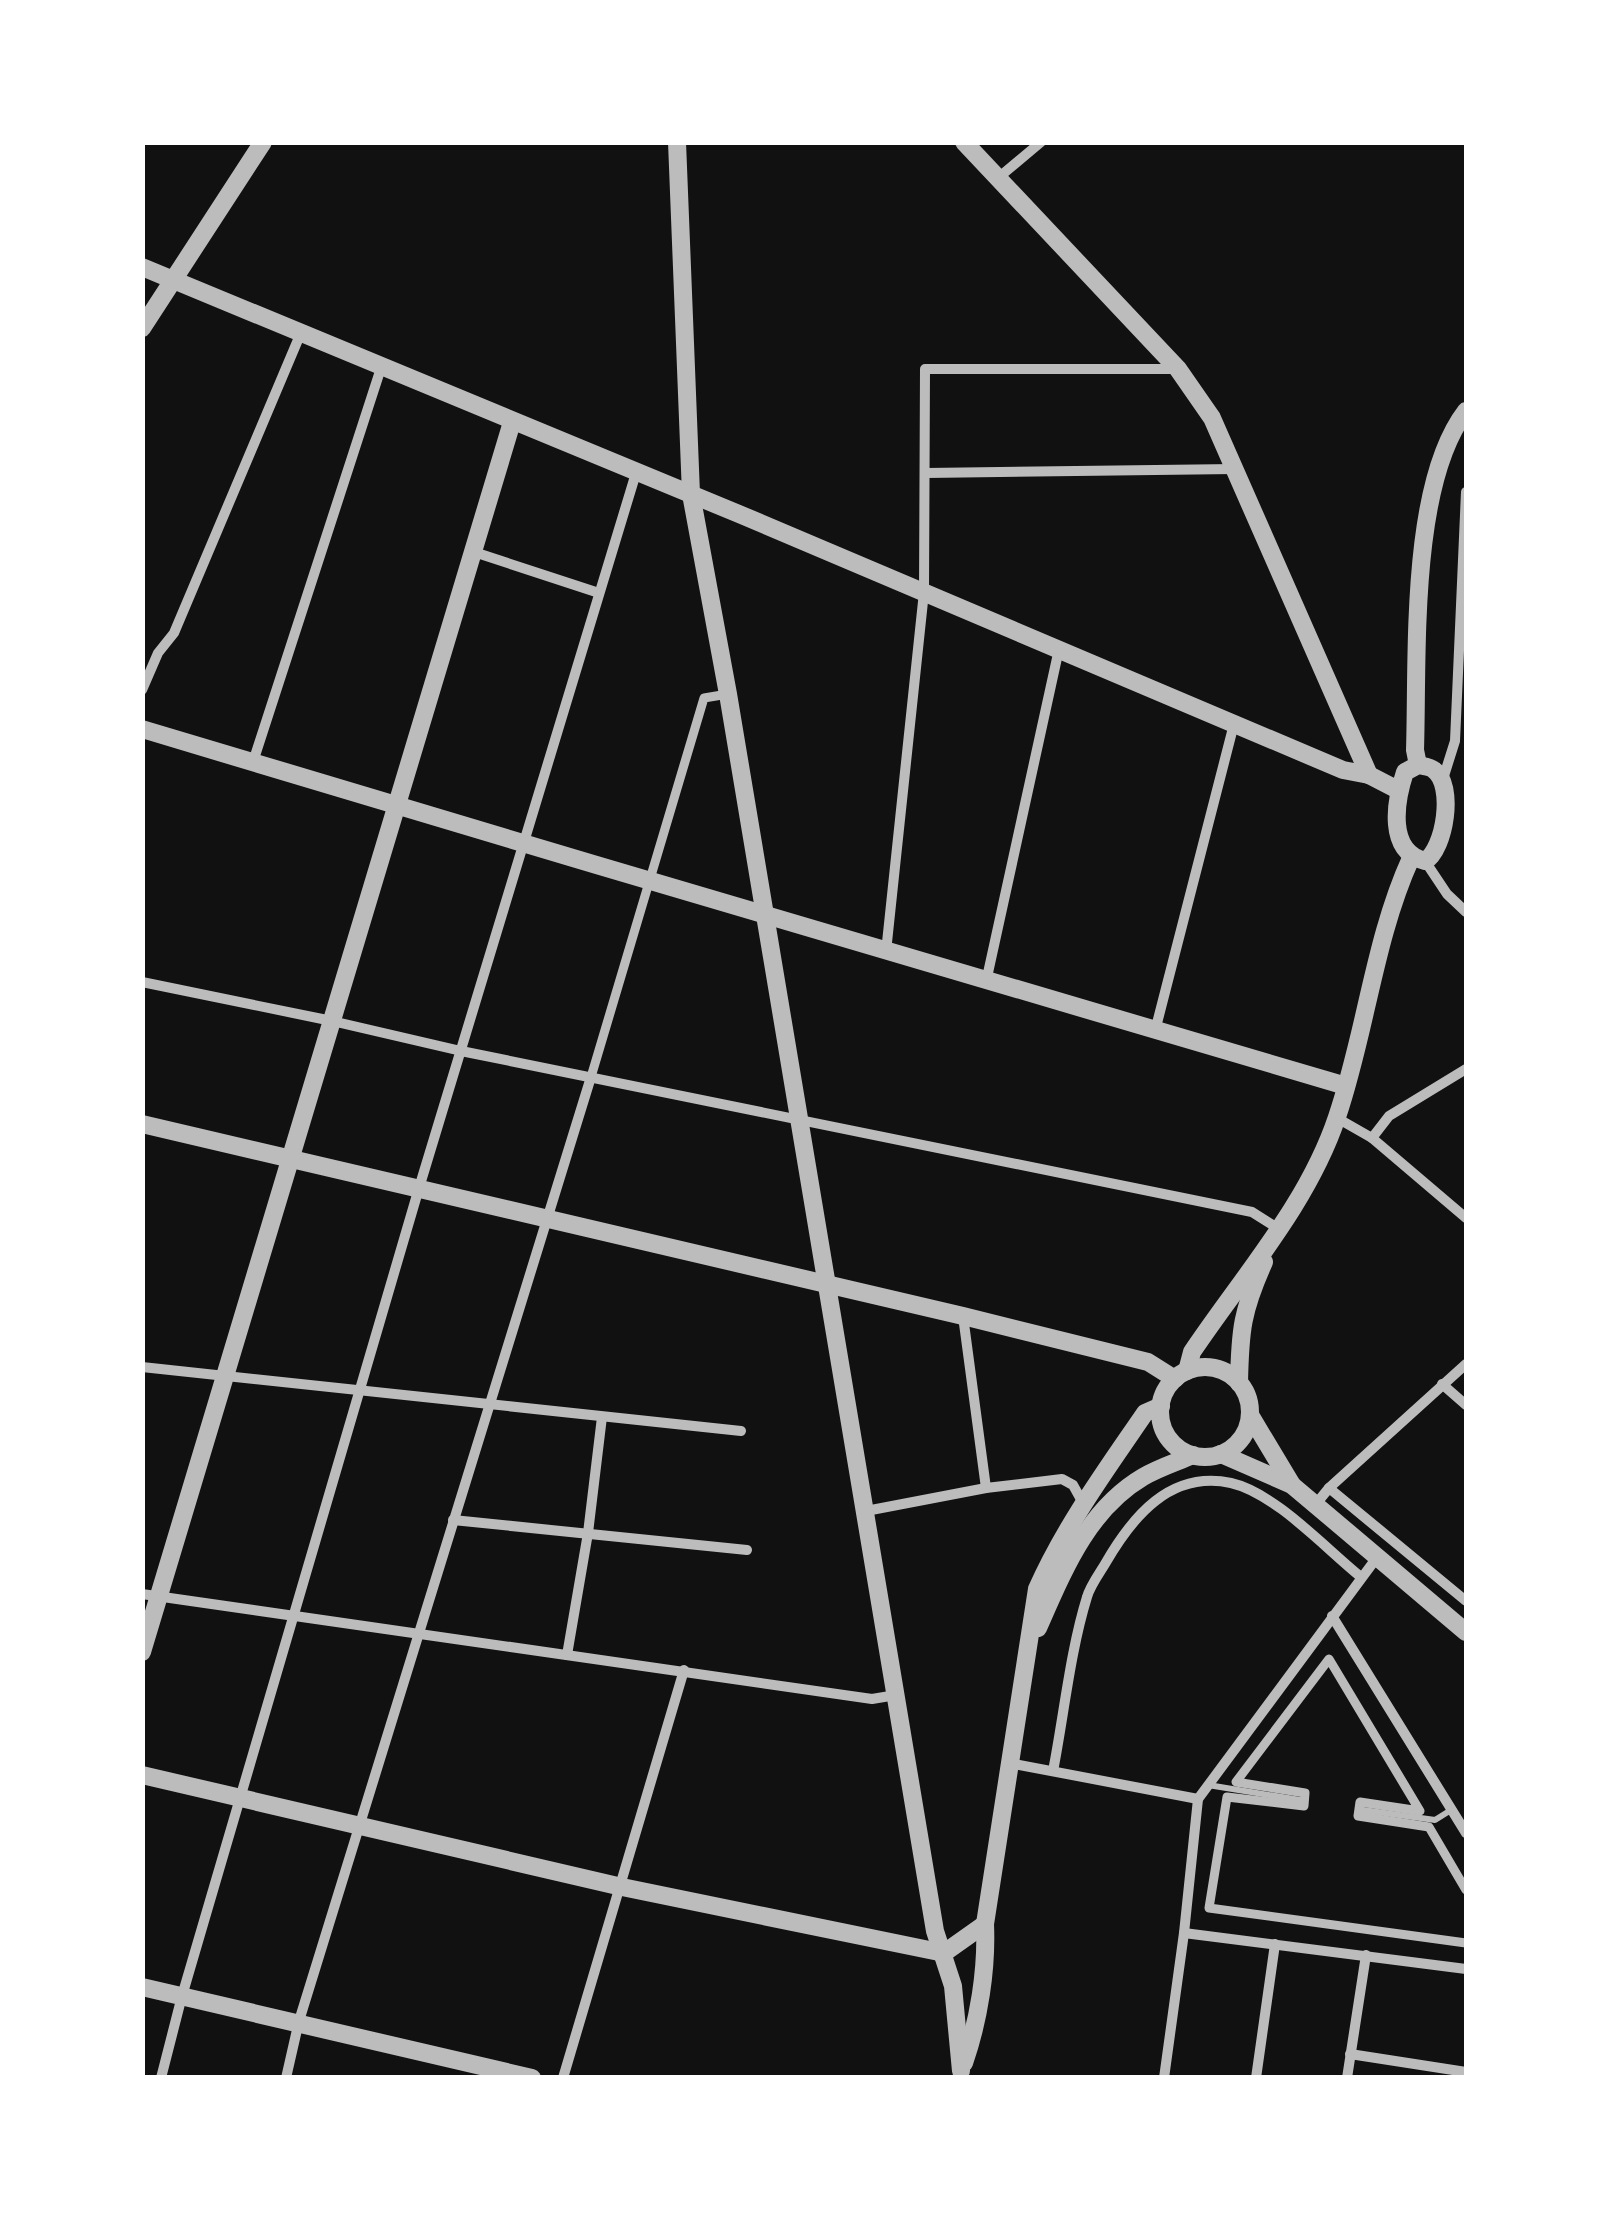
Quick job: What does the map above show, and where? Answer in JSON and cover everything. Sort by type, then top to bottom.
[{"type":"street","points":[[142,328],[263,142]]},
{"type":"street","points":[[678,142],[691,494],[935,1931],[953,1986],[961,2074]]},
{"type":"street","points":[[964,142],[1178,369],[1212,418],[1370,775]]},
{"type":"street","points":[[998,178],[1040,142]]},
{"type":"street","points":[[142,267],[1343,770],[1370,775],[1398,790]]},
{"type":"street","points":[[142,690],[158,654],[174,633],[300,335]]},
{"type":"street","points":[[254,762],[381,368]]},
{"type":"street","points":[[886,952],[924,592],[925,369],[1178,369]]},
{"type":"street","points":[[1418,765],[1415,750],[1419,642],[1428,502],[1442,457],[1466,412]]},
{"type":"street","points":[[142,1652],[151,1595],[224,1377],[512,422]]},
{"type":"street","points":[[926,472],[1236,469]]},
{"type":"street","points":[[161,2078],[240,1796],[636,472]]},
{"type":"street","points":[[1443,780],[1455,741],[1462,676],[1466,492]]},
{"type":"street","points":[[474,552],[600,593]]},
{"type":"street","points":[[986,983],[1059,650]]},
{"type":"street","points":[[286,2078],[299,2021],[704,698],[728,694]]},
{"type":"street","points":[[1154,1031],[1234,724]]},
{"type":"street","points":[[142,729],[986,983],[1346,1086]]},
{"type":"street","points":[[1193,1455],[1172,1442],[1161,1418],[1161,1406],[1192,1352],[1279,1229],[1320,1160],[1337,1118],[1397,889],[1418,859],[1436,855],[1441,840],[1446,794],[1443,780],[1433,768],[1418,765],[1405,772],[1398,790],[1400,844],[1418,859],[1466,912]]},
{"type":"street","points":[[142,982],[461,1052],[1252,1212],[1279,1229]]},
{"type":"street","points":[[1372,1138],[1390,1116],[1466,1070]]},
{"type":"street","points":[[1337,1118],[1372,1138],[1466,1218]]},
{"type":"street","points":[[142,1124],[827,1282],[1148,1362],[1181,1375],[1198,1368],[1220,1370],[1246,1392],[1250,1415],[1292,1484]]},
{"type":"street","points":[[1239,1383],[1240,1331],[1249,1296],[1279,1229]]},
{"type":"street","points":[[962,1316],[986,1488]]},
{"type":"street","points":[[1316,1504],[1466,1364]]},
{"type":"street","points":[[142,1366],[741,1431]]},
{"type":"street","points":[[1442,1384],[1466,1405]]},
{"type":"street","points":[[961,2074],[972,2039],[1037,1589],[1083,1504],[1145,1413],[1161,1406]]},
{"type":"street","points":[[1222,1454],[1241,1438],[1250,1415]]},
{"type":"street","points":[[567,1654],[588,1533],[602,1416]]},
{"type":"street","points":[[1029,1647],[1071,1553],[1102,1511],[1142,1478],[1193,1455],[1222,1454],[1292,1484],[1466,1632]]},
{"type":"street","points":[[866,1510],[1062,1479],[1073,1485],[1083,1504]]},
{"type":"street","points":[[1053,1771],[1087,1594],[1138,1514],[1165,1492],[1193,1482],[1231,1483],[1268,1499],[1360,1577]]},
{"type":"street","points":[[1329,1488],[1466,1601]]},
{"type":"street","points":[[453,1520],[747,1550]]},
{"type":"street","points":[[1164,2078],[1198,1799],[1378,1556]]},
{"type":"street","points":[[151,1595],[872,1699],[896,1695]]},
{"type":"street","points":[[1332,1616],[1466,1834]]},
{"type":"street","points":[[1466,1890],[1429,1827],[1358,1816],[1360,1802],[1420,1811],[1328,1660],[1236,1782],[1305,1793],[1304,1806],[1227,1796],[1209,1908],[1466,1943]]},
{"type":"street","points":[[564,2078],[684,1670]]},
{"type":"street","points":[[1009,1763],[1198,1799]]},
{"type":"street","points":[[142,1775],[622,1887],[944,1953],[986,1924]]},
{"type":"street","points":[[1184,1934],[1466,1969]]},
{"type":"street","points":[[1256,2078],[1275,1944]]},
{"type":"street","points":[[1347,2078],[1366,1956]]},
{"type":"street","points":[[142,1987],[532,2078]]},
{"type":"street","points":[[1350,2054],[1466,2072]]},
{"type":"lane","points":[[1208,1785],[1300,1800]]},
{"type":"lane","points":[[1363,1810],[1435,1820],[1452,1810]]}]
